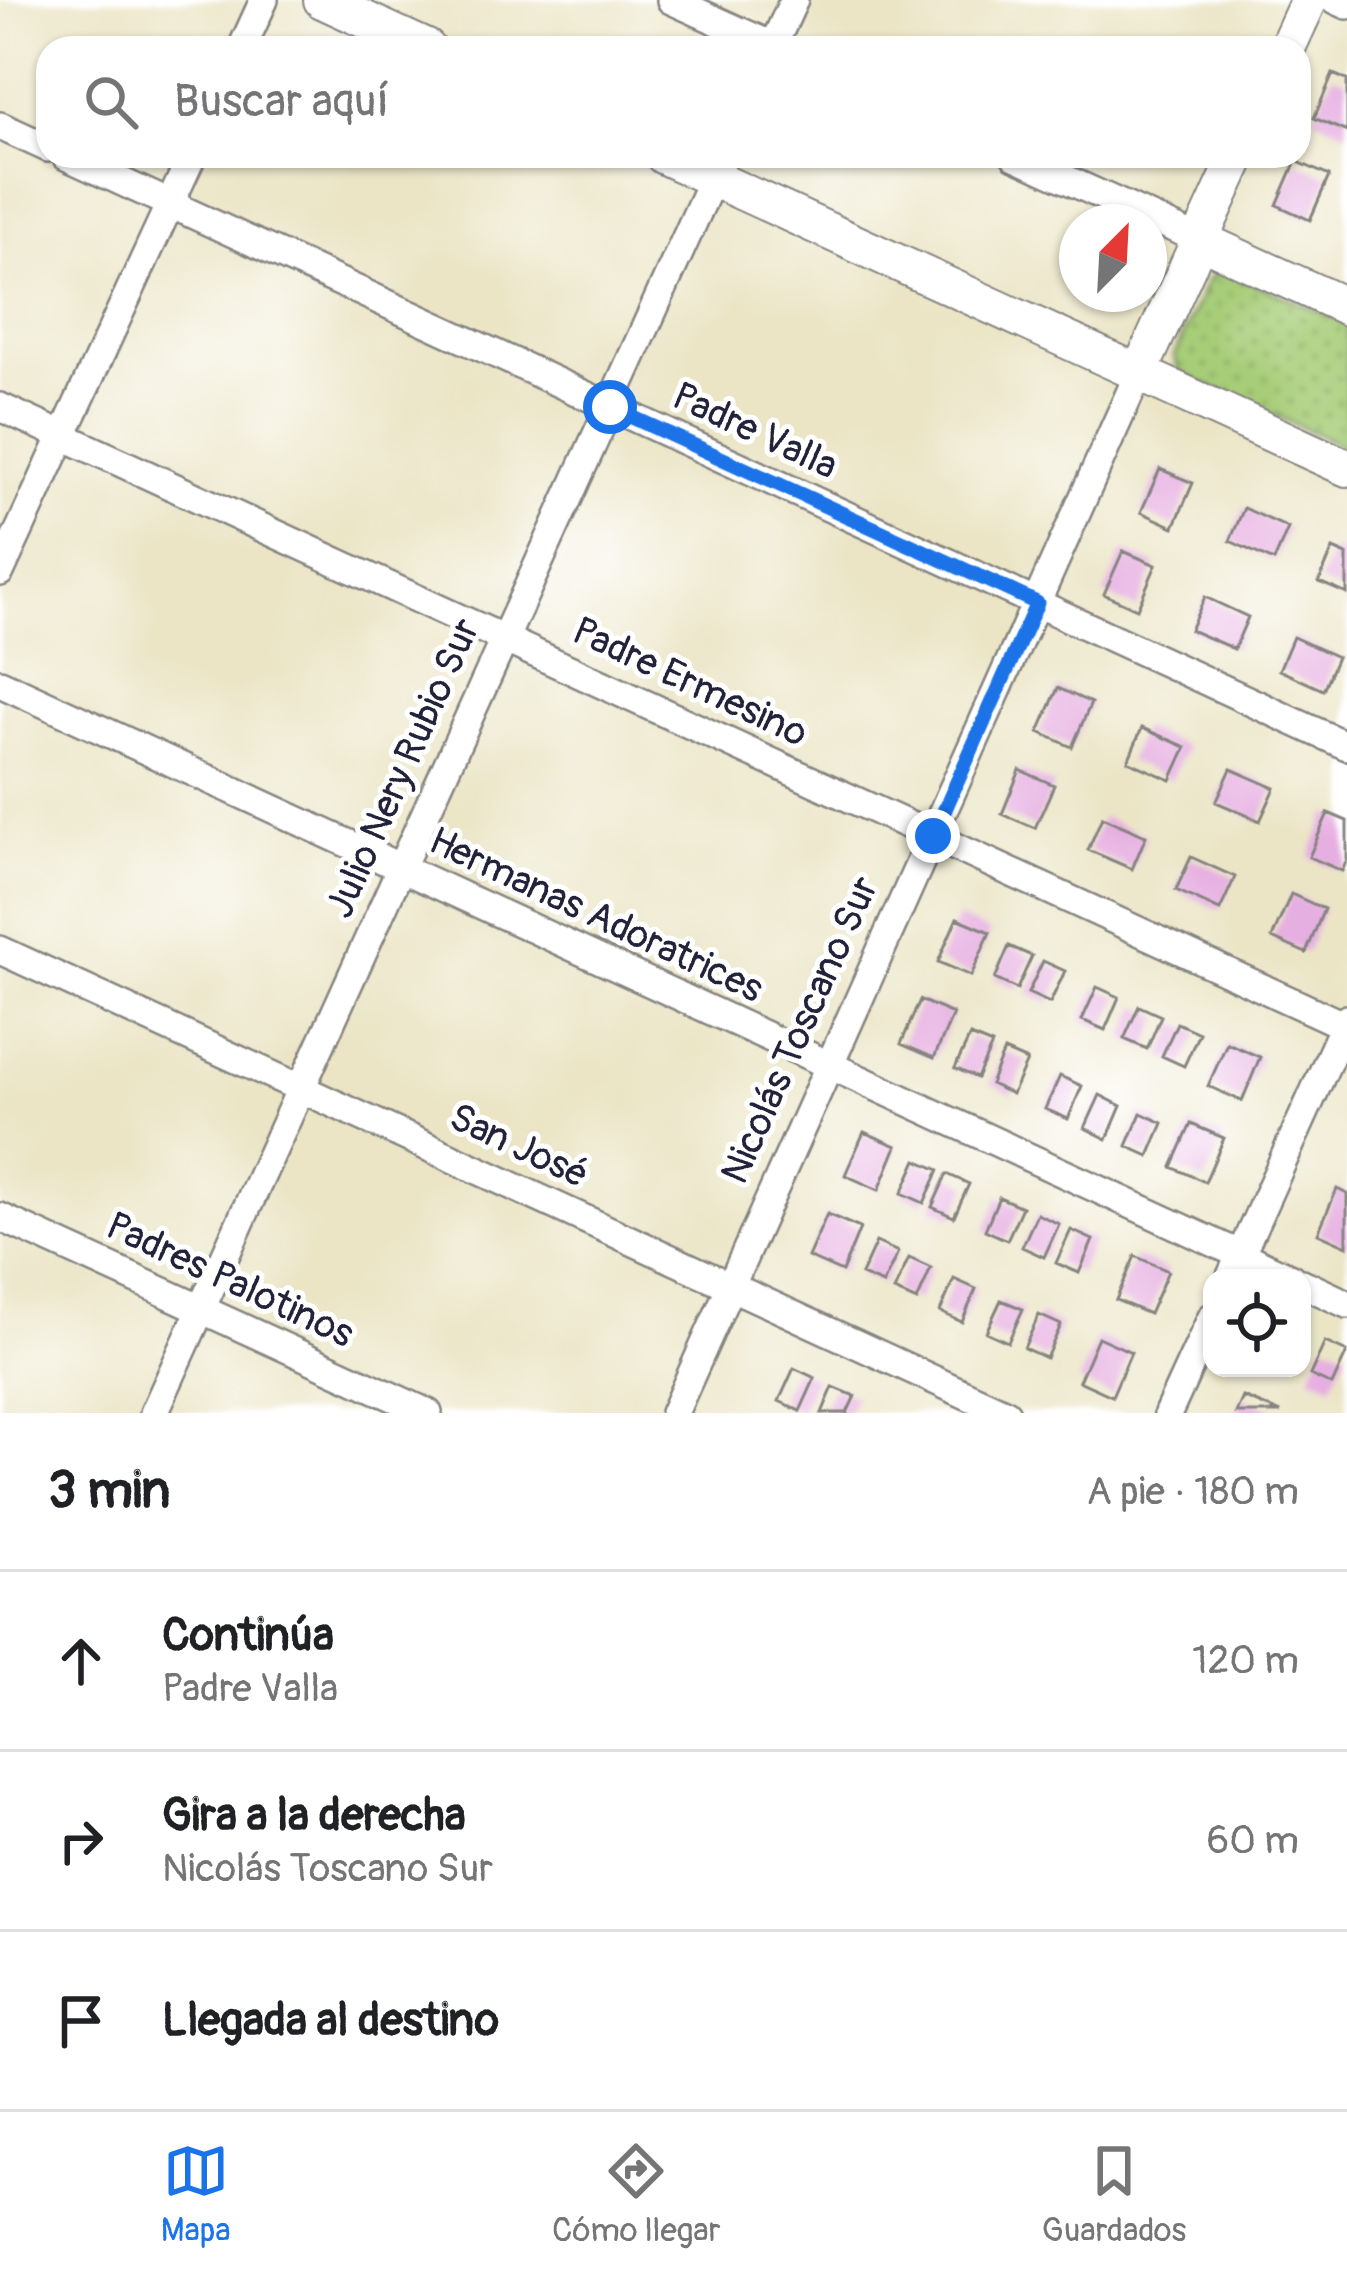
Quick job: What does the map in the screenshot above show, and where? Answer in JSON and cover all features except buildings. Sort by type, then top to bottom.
[{"type":"street","points":[[248,36],[264,0]]},
{"type":"street","points":[[322,0],[401,36]]},
{"type":"street","points":[[671,0],[750,36]]},
{"type":"street","points":[[779,36],[794,0]]},
{"type":"street","points":[[1292,36],[1309,0]]},
{"type":"street","points":[[1336,0],[1347,5]]},
{"type":"street","points":[[0,126],[36,142]]},
{"type":"street","name":"Padre Valla","points":[[92,168],[1347,746]]},
{"type":"street","points":[[0,572],[186,168]]},
{"type":"street","name":"Julio Nery Rubio Sur","points":[[154,1413],[718,168]]},
{"type":"street","points":[[720,168],[1139,373],[1347,468]]},
{"type":"street","points":[[1041,168],[1347,307]]},
{"type":"street","name":"Nicolás Toscano Sur","points":[[674,1413],[1233,168]]},
{"type":"street","name":"Padre Ermesino","points":[[0,407],[1346,1024]]},
{"type":"street","name":"Hermanas Adoratrices","points":[[0,683],[830,1066],[1235,1266]]},
{"type":"street","name":"San José","points":[[0,950],[1006,1413]]},
{"type":"street","points":[[1235,1266],[1346,1024]]},
{"type":"street","name":"Padres Palotinos","points":[[0,1217],[428,1413]]},
{"type":"street","points":[[1311,1287],[1347,1304]]},
{"type":"street","points":[[1168,1413],[1203,1337]]},
{"type":"green space","points":[[1220,269],[1347,323],[1347,448],[1179,372],[1174,356],[1207,281]]},
{"type":"route","points":[[610,407],[1037,603],[933,836]]}]
